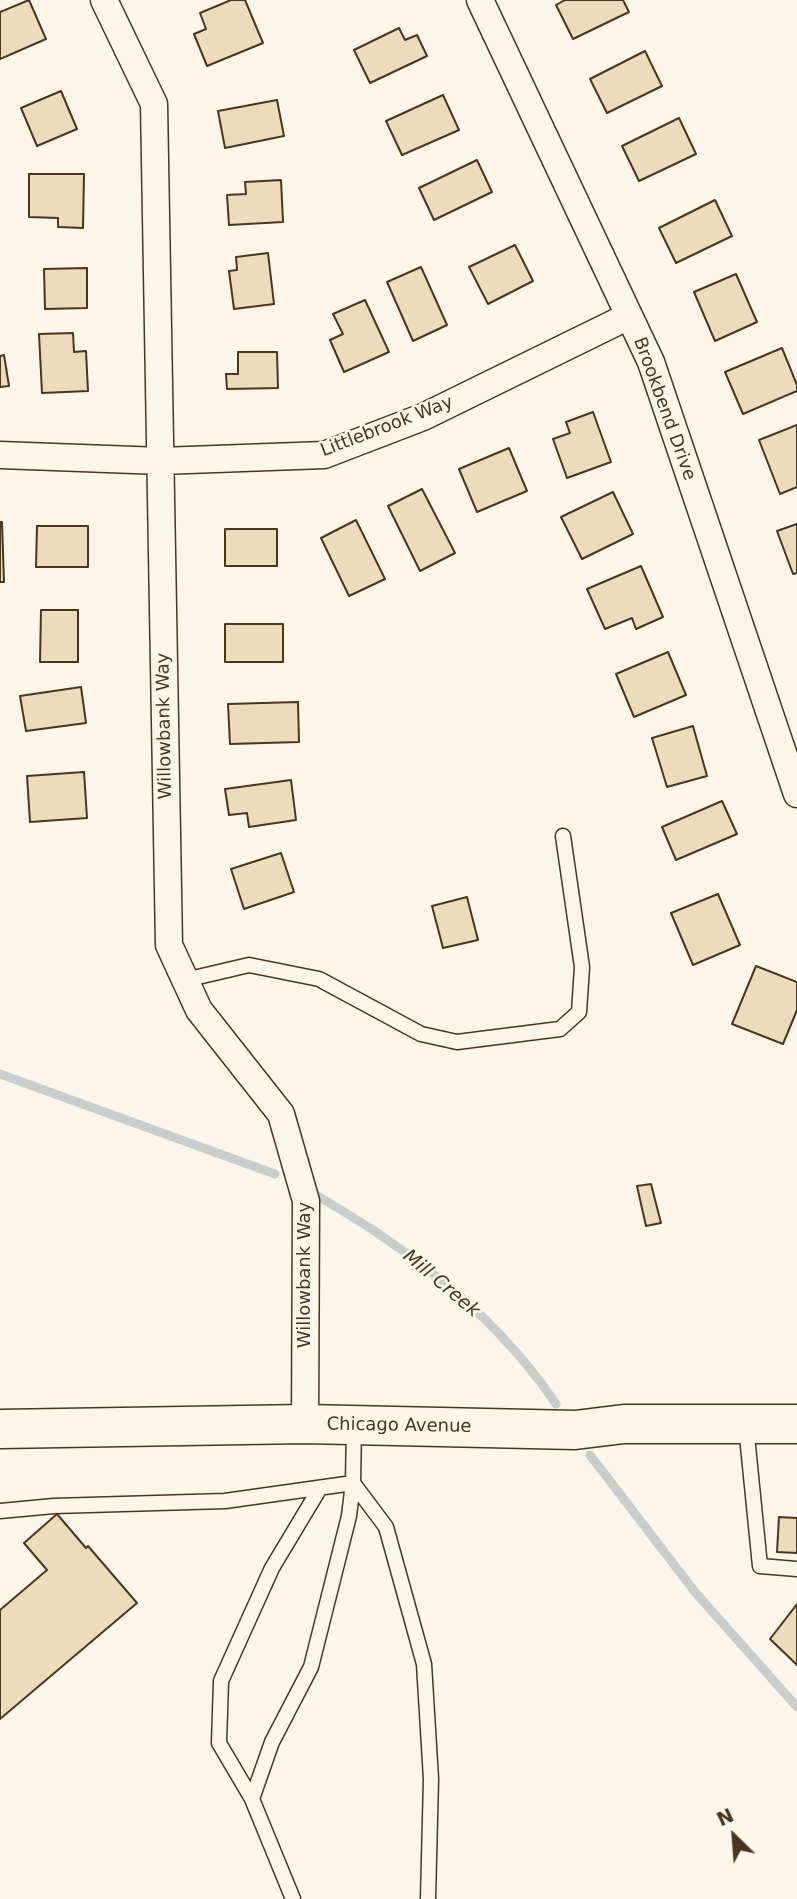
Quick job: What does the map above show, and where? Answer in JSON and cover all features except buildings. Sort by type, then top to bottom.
[{"type":"street","name":"Willowbank Way","points":[[104,0],[154,104],[169,945],[199,1010],[281,1114],[306,1201],[305,1424]]},
{"type":"street","name":"Brookbend Drive","points":[[480,0],[651,362],[797,794]]},
{"type":"street","name":"Littlebrook Way","points":[[0,455],[161,461],[324,455],[423,416],[629,316]]},
{"type":"street","name":"Chicago Avenue","points":[[0,1429],[305,1424],[575,1430],[624,1424],[797,1424]]},
{"type":"lane","points":[[185,980],[249,965],[319,979],[421,1034],[457,1042],[560,1029],[579,1012],[582,967],[563,836]]},
{"type":"lane","points":[[746,1424],[760,1566],[797,1569]]},
{"type":"lane","points":[[252,1799],[272,1742],[311,1667],[349,1516],[353,1483],[354,1425]]},
{"type":"lane","points":[[0,1511],[54,1506],[225,1501],[353,1483]]},
{"type":"lane","points":[[353,1483],[386,1527],[424,1664],[431,1779],[428,1899]]},
{"type":"lane","points":[[293,1899],[252,1799],[219,1743],[221,1681],[272,1568],[320,1488]]},
{"type":"waterway","name":"Mill Creek","points":[[0,1074],[275,1174]]},
{"type":"waterway","name":"Mill Creek","points":[[311,1192],[404,1251],[453,1290],[519,1356],[556,1404]]},
{"type":"waterway","name":"Mill Creek","points":[[590,1455],[695,1592],[797,1707]]}]
